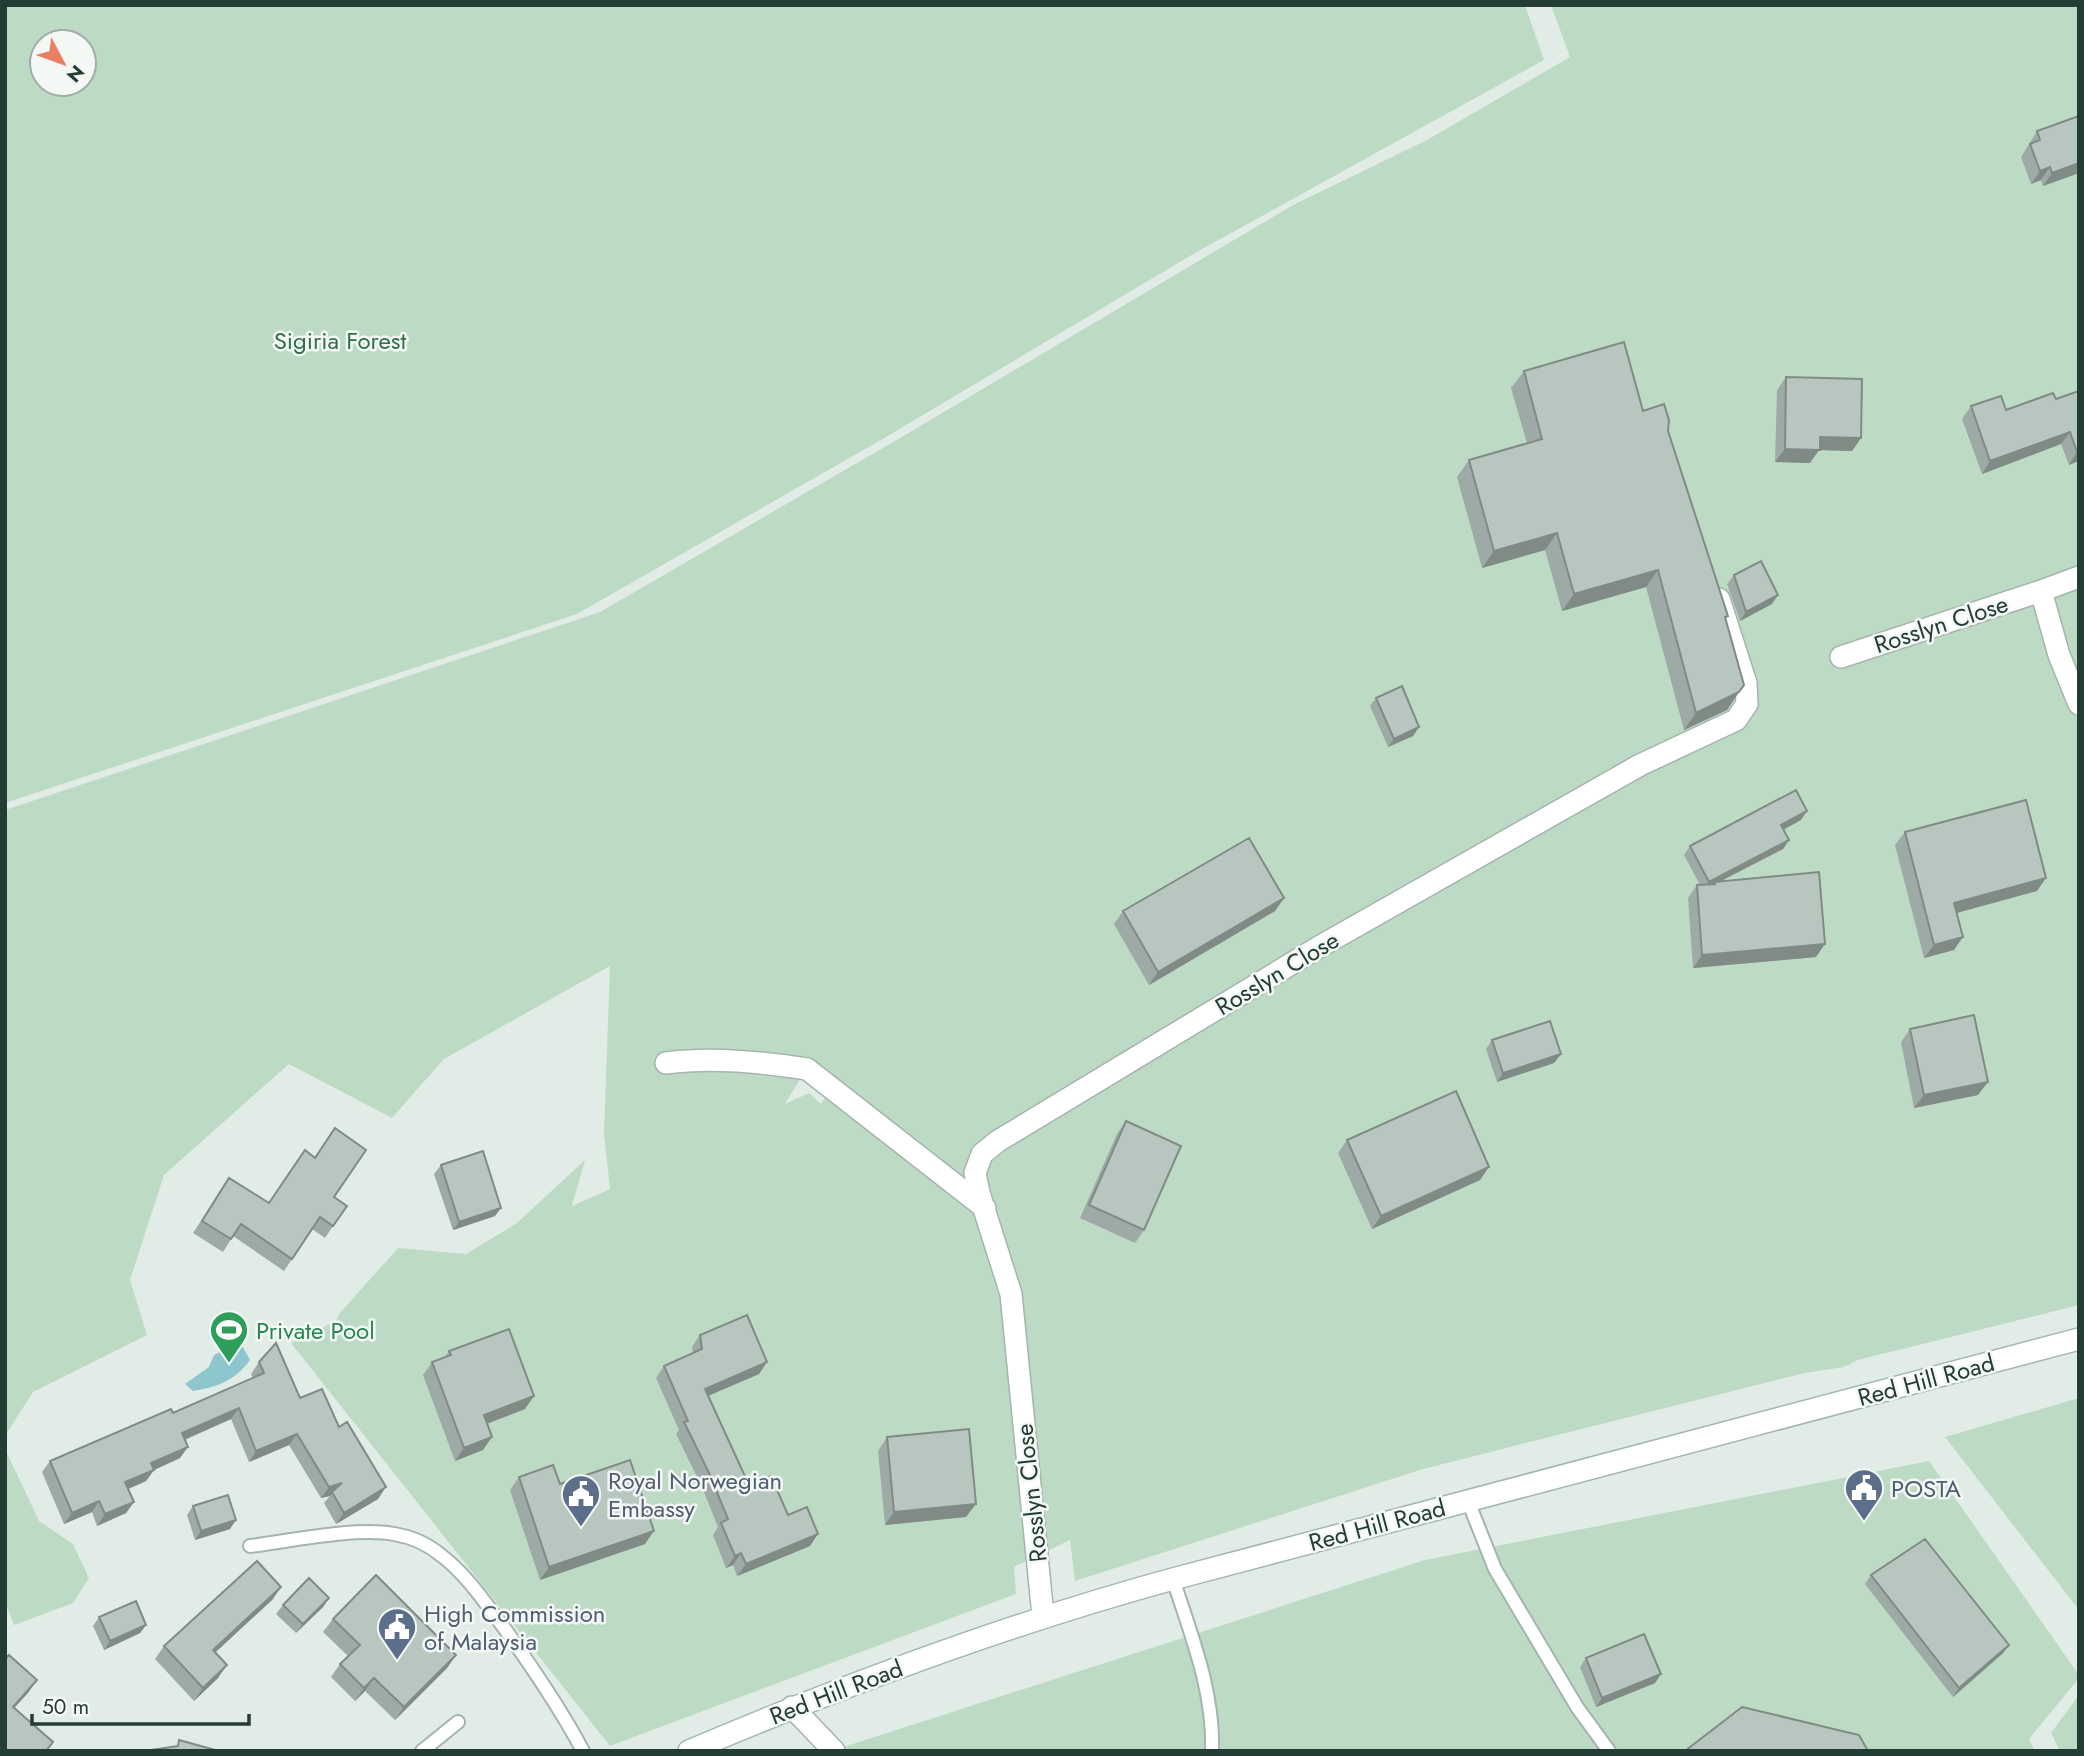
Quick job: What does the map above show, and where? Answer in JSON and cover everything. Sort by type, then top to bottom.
[{"type":"street","name":"Rosslyn Close","points":[[1043,1616],[1011,1293],[979,1193],[975,1173],[982,1154],[998,1141],[1331,940],[1640,765],[1736,720],[1747,704],[1746,683],[1712,577]]},
{"type":"street","name":"Rosslyn Close","points":[[1842,657],[2079,577]]},
{"type":"street","points":[[2041,591],[2059,655],[2079,705]]},
{"type":"street","points":[[666,1063],[692,1059],[807,1069],[985,1208]]},
{"type":"street","name":"Red Hill Road","points":[[689,1751],[792,1707],[1043,1616],[1173,1579],[2079,1339]]},
{"type":"street","points":[[792,1707],[834,1751]]},
{"type":"lane","points":[[1468,1501],[1495,1569],[1577,1707],[1609,1751]]},
{"type":"lane","points":[[250,1546],[360,1533],[390,1533],[424,1544],[444,1557],[489,1607],[530,1663],[583,1751]]},
{"type":"lane","points":[[1173,1579],[1209,1691],[1212,1751]]},
{"type":"lane","points":[[422,1751],[458,1722]]},
{"type":"green space","name":"Sigiria Forest","points":[[5,5],[1525,5],[1544,60],[1195,253],[881,440],[577,614],[5,803]]},
{"type":"green space","points":[[1551,5],[2079,5],[2079,1305],[1858,1360],[1844,1367],[1805,1373],[1423,1469],[1075,1581],[1070,1540],[1014,1567],[1016,1594],[610,1746],[291,1343],[336,1321],[340,1313],[398,1248],[466,1254],[517,1223],[585,1160],[572,1206],[610,1189],[604,1134],[610,966],[444,1059],[392,1118],[289,1064],[164,1175],[130,1280],[147,1335],[33,1392],[5,1436],[5,810],[600,612],[1293,205],[1427,140],[1570,57]],"holes":[[[809,1064],[833,1085],[821,1104],[809,1093],[785,1104]]]},
{"type":"green space","points":[[2079,1398],[2079,1610],[1945,1437]]},
{"type":"green space","points":[[5,1449],[39,1521],[73,1544],[89,1578],[73,1603],[14,1625],[5,1602]]},
{"type":"green space","points":[[1929,1461],[2079,1675],[2029,1739],[2035,1751],[831,1751],[1425,1560]]},
{"type":"green space","points":[[2079,1695],[2079,1751],[2060,1751],[2051,1733]]},
{"type":"water","name":"Private Pool","points":[[240,1342],[250,1360],[238,1373],[218,1385],[193,1391],[185,1384],[209,1367],[214,1355]]},
{"type":"building","points":[[2079,116],[2079,163],[2052,173],[2050,167],[2040,171],[2030,144],[2040,140],[2037,131]]},
{"type":"building","points":[[1624,342],[1643,411],[1664,404],[1669,420],[1668,431],[1728,616],[1725,617],[1744,685],[1739,692],[1696,713],[1658,570],[1574,594],[1557,533],[1494,551],[1469,460],[1542,439],[1524,371]]},
{"type":"building","points":[[1786,377],[1862,379],[1861,438],[1820,437],[1820,450],[1785,449]]},
{"type":"building","points":[[2079,391],[2079,452],[2070,432],[1990,461],[1971,406],[2001,396],[2006,410],[2053,393],[2056,399]]},
{"type":"building","points":[[1761,561],[1778,595],[1746,612],[1734,575]]},
{"type":"building","points":[[1402,686],[1419,727],[1394,739],[1376,698]]},
{"type":"building","points":[[1796,790],[1807,811],[1781,825],[1789,840],[1709,882],[1690,846]]},
{"type":"building","points":[[2026,800],[2046,878],[1954,903],[1963,937],[1934,945],[1905,832]]},
{"type":"building","points":[[1249,838],[1284,898],[1158,972],[1123,911]]},
{"type":"building","points":[[1819,872],[1825,944],[1702,955],[1697,885]]},
{"type":"building","points":[[1974,1015],[1988,1082],[1924,1095],[1910,1029]]},
{"type":"building","points":[[1550,1021],[1561,1054],[1503,1073],[1492,1040]]},
{"type":"building","points":[[1456,1091],[1489,1167],[1381,1216],[1347,1140]]},
{"type":"building","points":[[1126,1121],[1181,1146],[1144,1230],[1089,1205]]},
{"type":"building","points":[[335,1128],[366,1150],[334,1197],[347,1206],[333,1226],[320,1217],[292,1259],[241,1224],[231,1239],[202,1221],[229,1178],[269,1203],[305,1150],[315,1158]]},
{"type":"building","points":[[483,1151],[501,1208],[459,1222],[441,1165]]},
{"type":"building","points":[[747,1315],[767,1362],[705,1389],[749,1485],[771,1476],[788,1515],[807,1507],[818,1534],[746,1564],[741,1553],[735,1556],[721,1523],[728,1519],[684,1422],[688,1421],[664,1366],[702,1349],[700,1335]]},
{"type":"building","points":[[509,1329],[534,1396],[484,1415],[492,1437],[464,1448],[432,1362],[451,1355],[449,1351]]},
{"type":"building","points":[[276,1343],[300,1398],[322,1389],[339,1427],[347,1422],[386,1487],[344,1513],[332,1492],[342,1483],[329,1487],[297,1434],[256,1451],[239,1408],[182,1433],[188,1447],[151,1463],[154,1470],[125,1482],[134,1502],[105,1514],[99,1501],[72,1513],[50,1461],[171,1409],[173,1413],[264,1373],[259,1362]]},
{"type":"building","points":[[969,1429],[976,1504],[894,1512],[887,1437]]},
{"type":"building","name":"Royal Norwegian Embassy","points":[[630,1460],[654,1531],[549,1567],[519,1477],[553,1465],[560,1484]]},
{"type":"building","points":[[228,1495],[236,1520],[201,1531],[193,1506]]},
{"type":"building","points":[[1925,1539],[2009,1645],[1959,1688],[1871,1575]]},
{"type":"building","points":[[257,1561],[281,1587],[213,1650],[227,1665],[203,1688],[164,1646]]},
{"type":"building","points":[[376,1575],[456,1655],[404,1707],[374,1678],[364,1688],[340,1664],[360,1645],[333,1619]]},
{"type":"building","points":[[309,1578],[329,1598],[303,1624],[283,1605]]},
{"type":"building","points":[[136,1601],[146,1625],[110,1641],[99,1617]]},
{"type":"building","points":[[1644,1634],[1661,1674],[1602,1698],[1586,1658]]},
{"type":"building","points":[[9,1655],[37,1680],[13,1707],[53,1742],[46,1751],[5,1751],[5,1659]]},
{"type":"building","points":[[1742,1707],[1859,1735],[1868,1751],[1685,1751]]},
{"type":"building","points":[[179,1740],[219,1751],[144,1751],[178,1746]]},
{"type":"place","name":"Private Pool","points":[[229,1364]]},
{"type":"place","name":"POSTA","points":[[1864,1522]]},
{"type":"place","name":"Royal Norwegian Embassy","points":[[581,1528]]},
{"type":"place","name":"High Commission of Malaysia","points":[[397,1661]]}]
